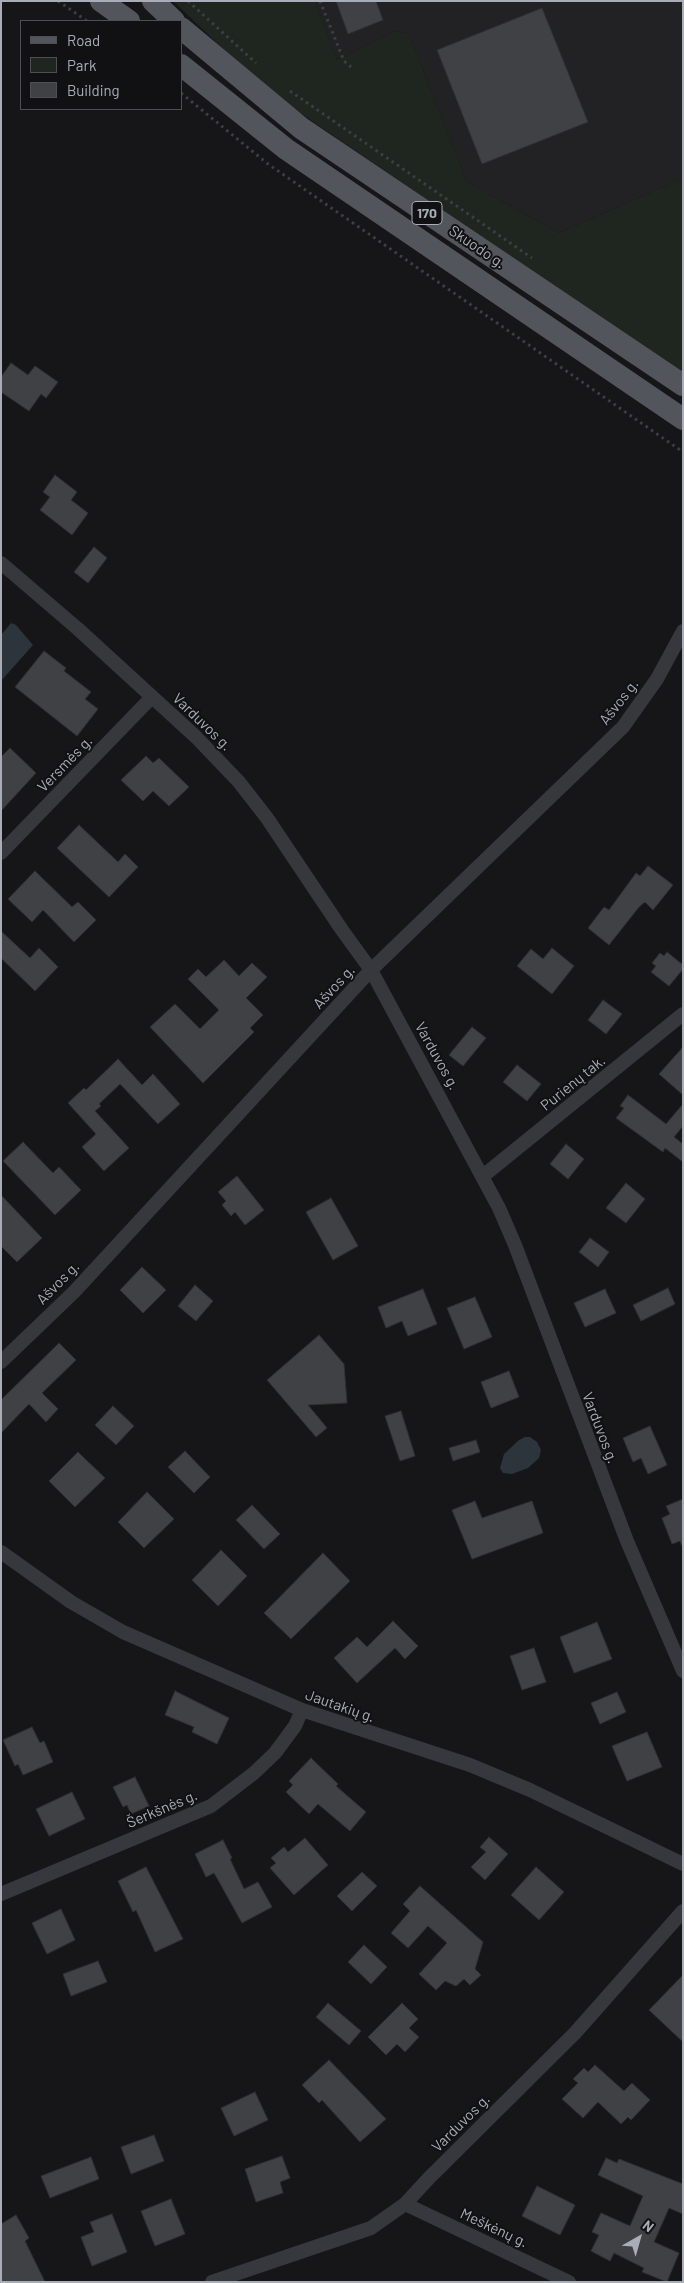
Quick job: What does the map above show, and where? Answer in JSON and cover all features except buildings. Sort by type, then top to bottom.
[{"type":"main road","points":[[101,1],[128,20]]},
{"type":"main road","points":[[152,1],[173,20]]},
{"type":"main road","name":"Skuodo g.","points":[[182,29],[301,128],[683,385]]},
{"type":"main road","name":"Skuodo g.","points":[[182,66],[286,149],[683,418]]},
{"type":"street","name":"Varduvos g.","points":[[1,562],[78,629],[196,737],[239,782],[267,818],[371,970],[483,1176],[515,1245],[624,1532],[683,1670]]},
{"type":"street","name":"Ašvos g.","points":[[1,1362],[74,1292],[371,970],[623,727],[652,687],[683,631]]},
{"type":"street","name":"Versmės g.","points":[[1,853],[152,697]]},
{"type":"street","name":"Purienų tak.","points":[[483,1176],[683,1014]]},
{"type":"street","name":"Jautakių g.","points":[[1,1552],[71,1602],[123,1632],[302,1710],[470,1765],[530,1790],[683,1864]]},
{"type":"street","name":"Šerkšnės g.","points":[[1,1894],[211,1806],[254,1773],[275,1753],[295,1726],[302,1710]]},
{"type":"street","name":"Varduvos g.","points":[[212,2282],[371,2228],[406,2204],[436,2171],[575,2033],[683,1911]]},
{"type":"street","name":"Meškėnų g.","points":[[406,2204],[569,2282]]},
{"type":"path","points":[[58,1],[86,20]]},
{"type":"path","points":[[188,1],[258,64]]},
{"type":"path","points":[[320,1],[344,61],[351,67]]},
{"type":"path","points":[[286,88],[314,110],[536,260]]},
{"type":"path","points":[[182,94],[268,164],[683,452]]},
{"type":"shaded area","points":[[315,1],[683,1],[683,178],[559,233],[467,182],[409,34],[395,31],[337,60]]},
{"type":"shaded area","points":[[11,623],[16,625],[33,645],[1,681],[1,635]]},
{"type":"shaded area","points":[[525,1437],[530,1437],[537,1442],[541,1450],[539,1458],[528,1468],[512,1474],[503,1473],[500,1468],[504,1454]]},
{"type":"green space","points":[[173,1],[315,1],[337,60],[395,31],[409,34],[467,182],[559,233],[683,178],[683,374],[290,106],[240,65]]}]
